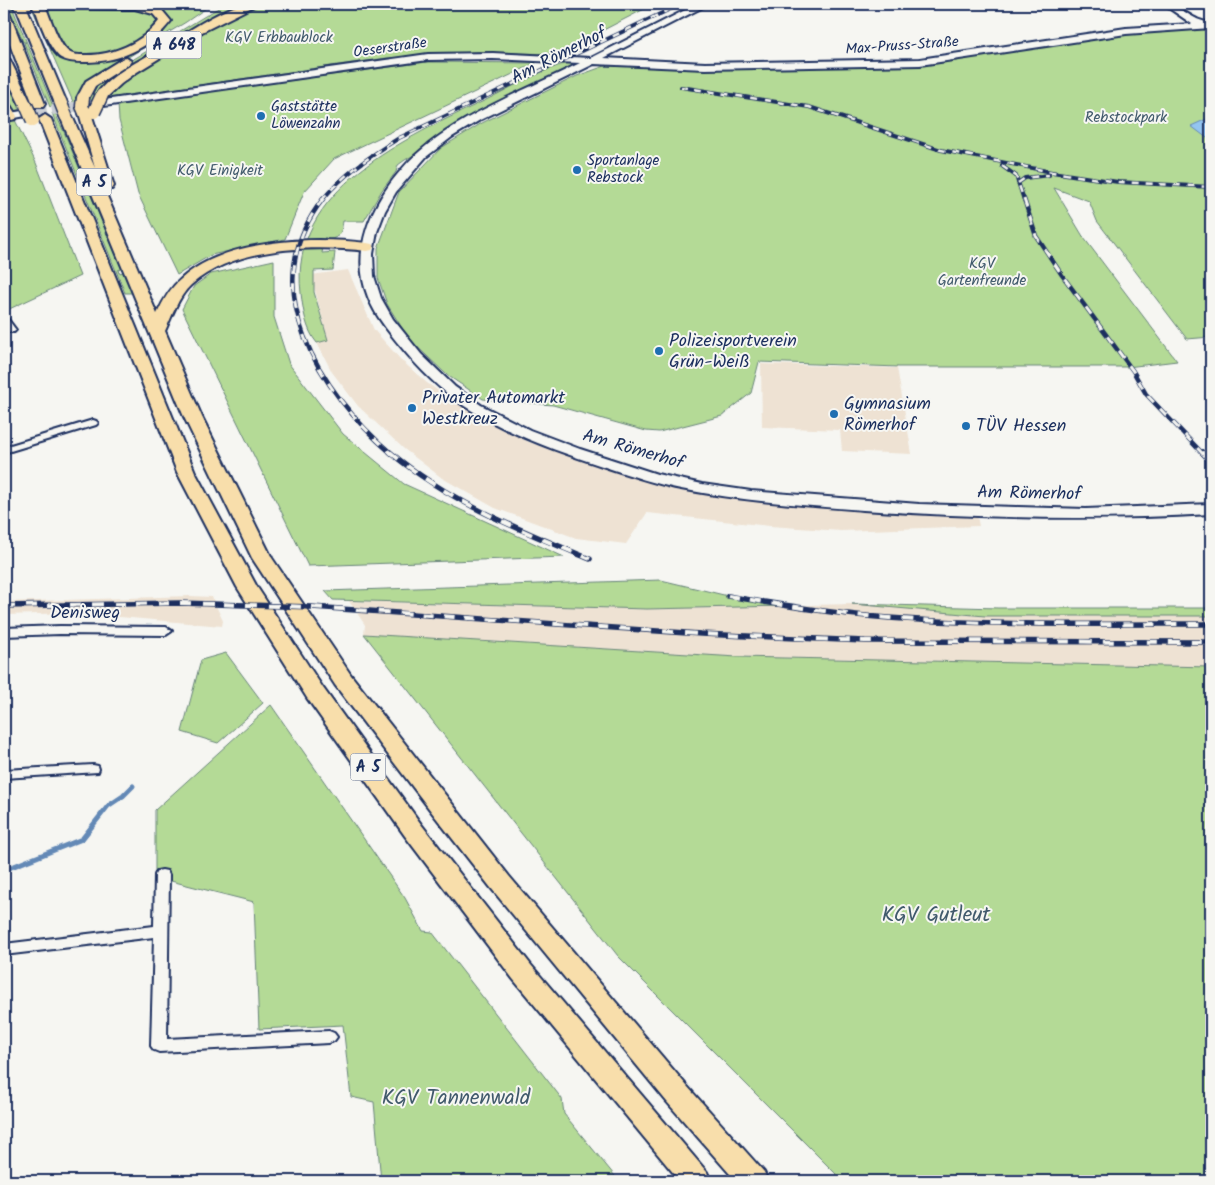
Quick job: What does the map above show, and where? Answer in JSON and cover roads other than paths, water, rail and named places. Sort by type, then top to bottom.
[{"type":"highway","name":"A 648","points":[[92,136],[96,106],[117,81],[222,16],[252,4]]},
{"type":"highway","name":"A 5","points":[[39,6],[60,50],[66,56],[74,58],[99,58],[124,53],[158,30],[165,22],[164,17],[155,11],[135,6],[17,5],[225,486],[262,558],[338,672],[500,882],[677,1094],[754,1181]]},
{"type":"highway","name":"A 648","points":[[96,106],[82,106],[86,90],[96,79],[217,6]]},
{"type":"highway","name":"A 5","points":[[4,15],[23,113]]},
{"type":"highway","name":"A 5","points":[[4,60],[23,113],[68,210],[88,228],[186,472],[228,554],[273,629],[315,693],[413,830],[522,972],[697,1181]]},
{"type":"highway","name":"A 5","points":[[92,136],[104,173],[122,249]]},
{"type":"highway","points":[[157,332],[168,307],[179,290],[197,273],[214,263],[268,248],[368,241]]},
{"type":"main road","name":"Am Römerhof","points":[[704,4],[496,109],[437,143],[422,155],[393,186],[381,207],[368,241],[367,282],[376,306],[402,341],[435,377],[473,406],[530,436],[607,463],[676,483],[756,496],[943,510],[1030,514],[1136,514],[1211,510]]},
{"type":"main road","points":[[1167,4],[1206,25]]},
{"type":"main road","name":"Max-Pruss-Straße","points":[[592,61],[706,66],[920,62],[976,55],[1126,30],[1206,25]]},
{"type":"main road","name":"Oeserstraße","points":[[96,106],[428,57],[493,56],[592,61]]},
{"type":"street","points":[[4,320],[11,330]]},
{"type":"street","points":[[4,450],[93,423]]},
{"type":"street","name":"Denisweg","points":[[4,632],[60,630],[166,631]]},
{"type":"street","points":[[4,774],[93,769]]},
{"type":"street","points":[[162,876],[159,1046],[329,1037]]},
{"type":"street","points":[[4,950],[160,931]]},
{"type":"water","points":[[1211,117],[1211,141],[1191,126]]},
{"type":"waterway","points":[[4,870],[82,839],[108,806],[123,796],[133,786]]},
{"type":"tunnel","points":[[22,114],[104,103]]},
{"type":"railway","points":[[322,200],[358,166],[399,138],[681,4]]},
{"type":"railway","points":[[681,87],[809,107],[941,150],[1052,172],[1118,182],[1211,187]]},
{"type":"railway","points":[[1002,166],[1016,176],[1018,183]]},
{"type":"railway","points":[[1018,183],[1025,178],[1049,175]]},
{"type":"railway","points":[[1018,183],[1024,200]]},
{"type":"railway","points":[[323,199],[303,233],[294,268],[295,302],[304,337],[320,370],[341,401],[365,429],[392,454]]},
{"type":"railway","points":[[1024,199],[1036,236],[1062,275],[1133,371],[1146,394],[1203,454]]},
{"type":"railway","points":[[390,452],[436,486],[461,500],[512,526],[590,559]]},
{"type":"railway","points":[[1202,452],[1208,459]]},
{"type":"railway","points":[[728,596],[849,614],[929,621],[1050,624],[1211,624]]},
{"type":"railway","points":[[4,606],[180,603],[312,607],[701,634],[865,641],[1211,642]]},
{"type":"place","name":"Gaststätte Löwenzahn","points":[[261,116]]},
{"type":"place","name":"Sportanlage Rebstock","points":[[577,170]]},
{"type":"place","name":"Polizeisportverein Grün-Weiß","points":[[659,351]]},
{"type":"place","name":"Privater Automarkt Westkreuz","points":[[412,408]]},
{"type":"place","name":"Gymnasium Römerhof","points":[[834,414]]},
{"type":"place","name":"TÜV Hessen","points":[[966,426]]},
{"type":"park label","name":"KGV Erbbaublock","points":[[279,38]]},
{"type":"park label","name":"Rebstockpark","points":[[1126,118]]},
{"type":"park label","name":"KGV Einigkeit","points":[[220,171]]},
{"type":"park label","name":"KGV Gartenfreunde","points":[[982,272]]},
{"type":"park label","name":"KGV Gutleut","points":[[936,915]]},
{"type":"park label","name":"KGV Tannenwald","points":[[456,1098]]}]
